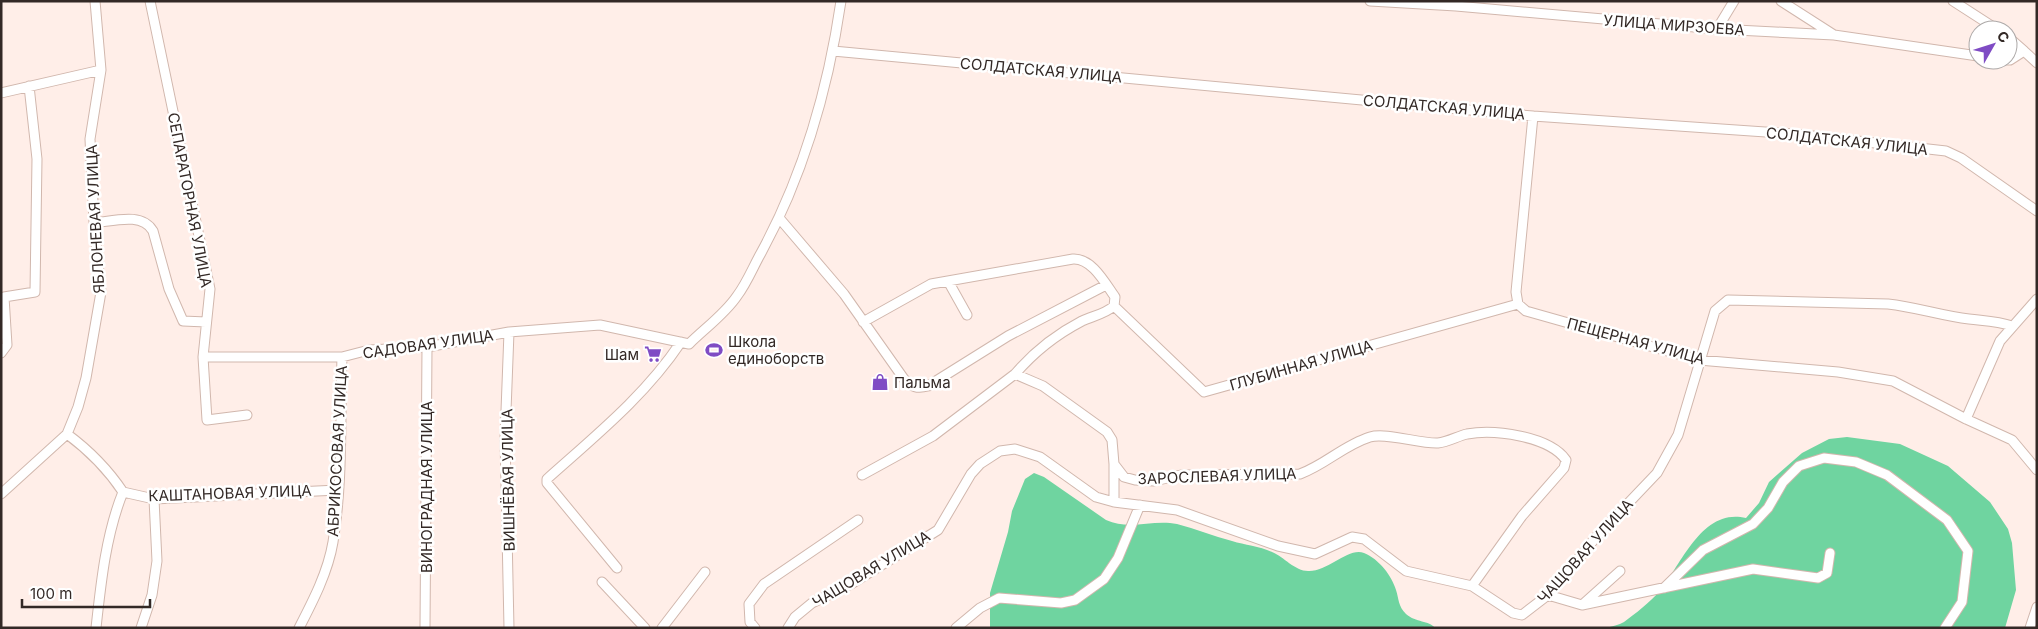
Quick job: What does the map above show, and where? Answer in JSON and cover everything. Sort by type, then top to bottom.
[{"type":"street","name":"ЯБЛОНЕВАЯ УЛИЦА","points":[[1,494],[67,434],[78,407],[86,378],[101,292],[94,223],[90,139],[101,70],[95,1]]},
{"type":"street","name":"СЕПАРАТОРНАЯ УЛИЦА","points":[[150,1],[210,289],[203,357],[207,420],[247,415]]},
{"type":"street","points":[[617,568],[547,483],[547,479],[622,412],[663,370],[681,342],[689,344],[737,297],[780,219],[811,139],[833,51],[840,1]]},
{"type":"street","name":"УЛИЦА МИРЗОЕВА","points":[[1370,1],[1458,4],[1717,29],[1834,35],[1968,55]]},
{"type":"street","points":[[1717,29],[1734,1]]},
{"type":"street","points":[[1781,1],[1834,35]]},
{"type":"street","points":[[1953,1],[1982,20]]},
{"type":"street","points":[[2018,46],[2037,63]]},
{"type":"street","name":"СОЛДАТСКАЯ УЛИЦА","points":[[833,51],[1533,116],[1775,133],[1946,151],[1961,158],[2037,211]]},
{"type":"street","points":[[2018,55],[2024,51]]},
{"type":"street","points":[[1,93],[101,70]]},
{"type":"street","points":[[1,353],[8,345],[4,297],[35,292],[36,159],[29,86]]},
{"type":"street","points":[[1518,304],[1516,292],[1533,116]]},
{"type":"street","points":[[94,223],[140,219],[148,223],[153,231],[169,289],[183,321],[206,322]]},
{"type":"street","points":[[780,219],[844,294],[904,379],[911,386],[920,388],[928,386],[1036,320],[1106,285]]},
{"type":"street","points":[[862,474],[933,436],[1014,374],[1058,336],[1114,306],[1115,297],[1088,262],[1081,258],[931,284],[863,322]]},
{"type":"street","points":[[948,281],[967,315]]},
{"type":"street","points":[[1966,419],[2000,342],[2037,299]]},
{"type":"street","name":"ЧАЩОВАЯ УЛИЦА","points":[[788,628],[795,617],[812,604],[851,584],[938,530],[971,474],[988,456],[1000,451],[1016,449],[1040,456],[1096,497],[1114,502],[1177,510],[1278,546],[1315,554],[1352,537],[1364,539],[1406,571],[1472,586],[1513,614],[1522,615],[1548,595],[1597,536],[1657,473],[1678,435],[1715,311],[1728,300],[1913,306],[1970,319],[1996,321],[2012,326]]},
{"type":"street","name":"ГЛУБИННАЯ УЛИЦА","points":[[1114,306],[1204,392],[1518,304]]},
{"type":"street","name":"ПЕЩЕРНАЯ УЛИЦА","points":[[1518,304],[1526,311],[1699,360],[1838,372],[1893,381],[1966,419],[2012,440],[2037,470]]},
{"type":"street","name":"САДОВАЯ УЛИЦА","points":[[203,357],[342,357],[369,350],[427,347],[509,332],[600,326],[681,342]]},
{"type":"street","name":"ВИШНЁВАЯ УЛИЦА","points":[[509,332],[505,437],[509,628]]},
{"type":"street","name":"ВИНОГРАДНАЯ УЛИЦА","points":[[425,628],[427,347]]},
{"type":"street","name":"АБРИКОСОВАЯ УЛИЦА","points":[[299,628],[318,591],[333,544],[338,490],[342,357]]},
{"type":"street","points":[[1014,374],[1043,386],[1107,432],[1112,440],[1114,502]]},
{"type":"street","name":"ЗАРОСЛЕВАЯ УЛИЦА","points":[[1114,464],[1124,477],[1135,480],[1154,481],[1181,475],[1300,474],[1316,469],[1351,444],[1372,436],[1438,443],[1468,434],[1495,432],[1526,438],[1560,452],[1566,460],[1564,468],[1522,516],[1472,586]]},
{"type":"street","points":[[67,434],[90,450],[109,471],[123,492],[115,512],[100,589],[96,628]]},
{"type":"street","points":[[1664,588],[1703,550],[1754,524],[1768,508],[1783,482],[1799,466],[1824,458],[1856,462],[1887,475],[1947,520],[1968,551],[1962,602],[1945,628]]},
{"type":"street","name":"КАШТАНОВАЯ УЛИЦА","points":[[123,492],[154,499],[338,490]]},
{"type":"street","points":[[141,628],[152,595],[157,561],[154,499]]},
{"type":"street","points":[[956,628],[980,608],[999,598],[1061,603],[1075,600],[1104,579],[1118,558],[1140,505]]},
{"type":"street","points":[[755,628],[750,622],[748,604],[764,584],[858,520]]},
{"type":"street","points":[[1548,595],[1582,605],[1753,569],[1818,578],[1827,573],[1830,553]]},
{"type":"street","points":[[1582,605],[1620,571]]},
{"type":"street","points":[[662,628],[705,572]]},
{"type":"street","points":[[602,582],[645,628]]},
{"type":"street","points":[[2030,628],[2037,607]]},
{"type":"green space","points":[[1847,437],[1900,444],[1948,466],[1990,502],[2008,529],[2012,543],[2016,590],[2005,628],[1606,628],[1624,622],[1659,592],[1694,541],[1705,529],[1717,521],[1731,517],[1746,518],[1759,503],[1769,482],[1802,453],[1829,439]]},
{"type":"green space","points":[[1034,473],[1044,477],[1106,520],[1124,525],[1177,524],[1267,550],[1303,570],[1323,568],[1351,553],[1364,553],[1375,559],[1388,574],[1403,611],[1410,617],[1432,625],[1435,628],[990,628],[990,593],[1008,532],[1012,511],[1025,479]]},
{"type":"place","name":"Школа единоборств","points":[[714,350]]},
{"type":"place","name":"Шам","points":[[653,354]]},
{"type":"place","name":"Пальма","points":[[880,382]]}]
